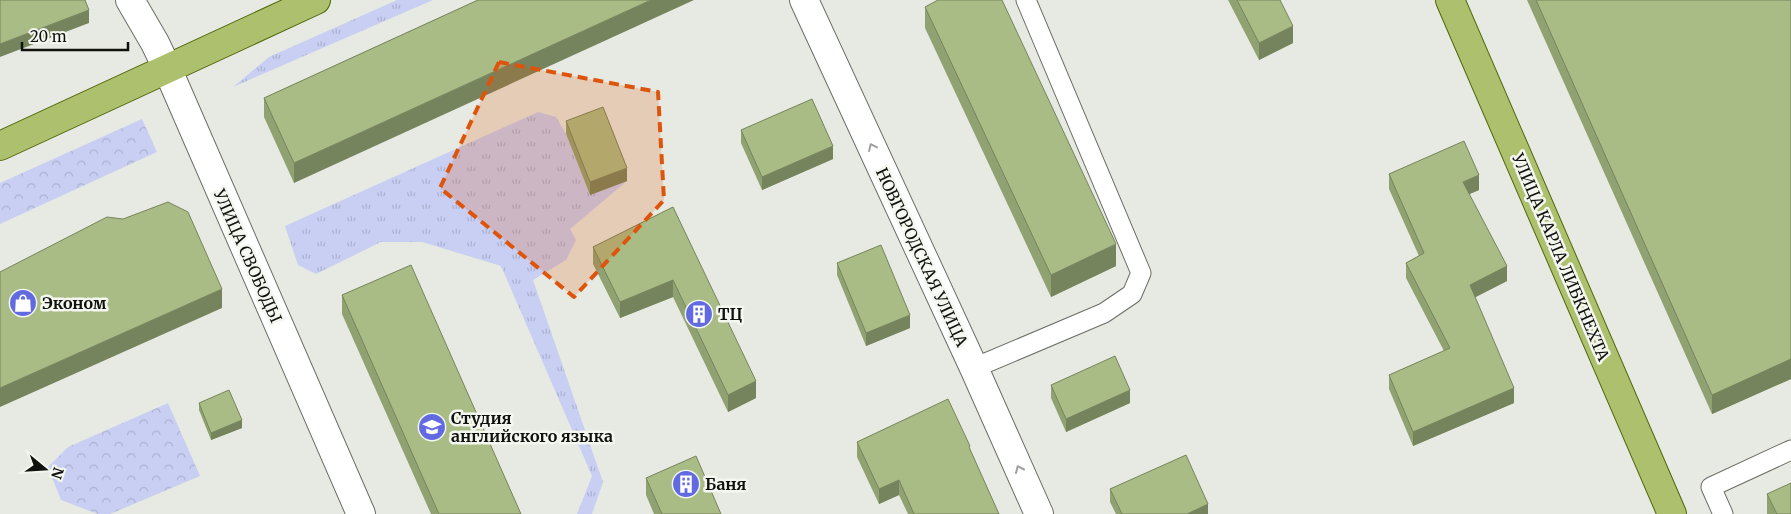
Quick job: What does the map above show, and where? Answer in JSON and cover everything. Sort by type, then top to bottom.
[{"type":"main road","points":[[0,146],[316,0]]},
{"type":"main road","name":"УЛИЦА КАРЛА ЛИБКНЕХТА","points":[[1450,0],[1666,512]]},
{"type":"street","name":"УЛИЦА СВОБОДЫ","points":[[130,0],[167,68],[361,514]]},
{"type":"street","name":"НОВГОРОДСКАЯ УЛИЦА","points":[[804,0],[974,368],[1039,514]]},
{"type":"lane","points":[[974,368],[1104,313],[1132,294],[1141,273],[1026,0]]},
{"type":"lane","points":[[1723,514],[1711,487],[1791,450]]},
{"type":"highlighted area","points":[[499,62],[658,92],[664,200],[574,297],[440,188]]},
{"type":"green space","points":[[397,0],[433,0],[233,87],[269,57]]},
{"type":"green space","points":[[538,112],[556,117],[566,134],[590,195],[627,181],[570,229],[576,240],[566,260],[533,280],[603,482],[592,514],[577,514],[592,476],[501,266],[422,242],[381,242],[316,274],[298,265],[285,226]]},
{"type":"green space","points":[[142,119],[157,152],[0,224],[0,183]]},
{"type":"green space","points":[[168,403],[200,476],[110,514],[98,514],[61,500],[48,467],[68,447]]},
{"type":"building","points":[[0,0],[85,0],[89,10],[0,44]]},
{"type":"building","points":[[478,0],[651,0],[294,163],[264,98]]},
{"type":"building","points":[[938,0],[1002,0],[1116,244],[1051,275],[925,7]]},
{"type":"building","points":[[1237,0],[1280,0],[1293,26],[1259,43]]},
{"type":"building","points":[[1536,0],[1791,0],[1791,359],[1712,395]]},
{"type":"building","points":[[812,99],[833,146],[762,177],[741,130]]},
{"type":"building","points":[[603,107],[627,168],[590,182],[566,121]]},
{"type":"building","points":[[1464,141],[1479,175],[1463,182],[1507,266],[1470,285],[1514,388],[1413,432],[1389,375],[1450,348],[1406,263],[1424,253],[1389,174]]},
{"type":"building","points":[[168,202],[188,212],[222,289],[0,388],[0,272],[107,217],[123,219]]},
{"type":"building","name":"ТЦ","points":[[673,207],[756,381],[728,395],[673,280],[620,302],[593,247]]},
{"type":"building","points":[[881,245],[910,315],[866,333],[837,263]]},
{"type":"building","points":[[411,265],[521,514],[439,514],[342,295]]},
{"type":"building","points":[[1115,356],[1130,390],[1066,419],[1051,385]]},
{"type":"building","points":[[229,390],[242,420],[211,433],[199,403]]},
{"type":"building","points":[[948,399],[999,514],[914,514],[899,480],[879,489],[857,442]]},
{"type":"building","points":[[1186,455],[1208,504],[1187,514],[1122,514],[1110,489]]},
{"type":"building","points":[[696,456],[721,514],[662,514],[646,478]]},
{"type":"building","points":[[1791,483],[1791,514],[1777,514],[1767,494]]},
{"type":"place","name":"Эконом","points":[[23,303]]},
{"type":"place","name":"ТЦ","points":[[699,314]]},
{"type":"place","name":"Студия английского языка","points":[[432,427]]},
{"type":"place","name":"Баня","points":[[686,484]]}]
